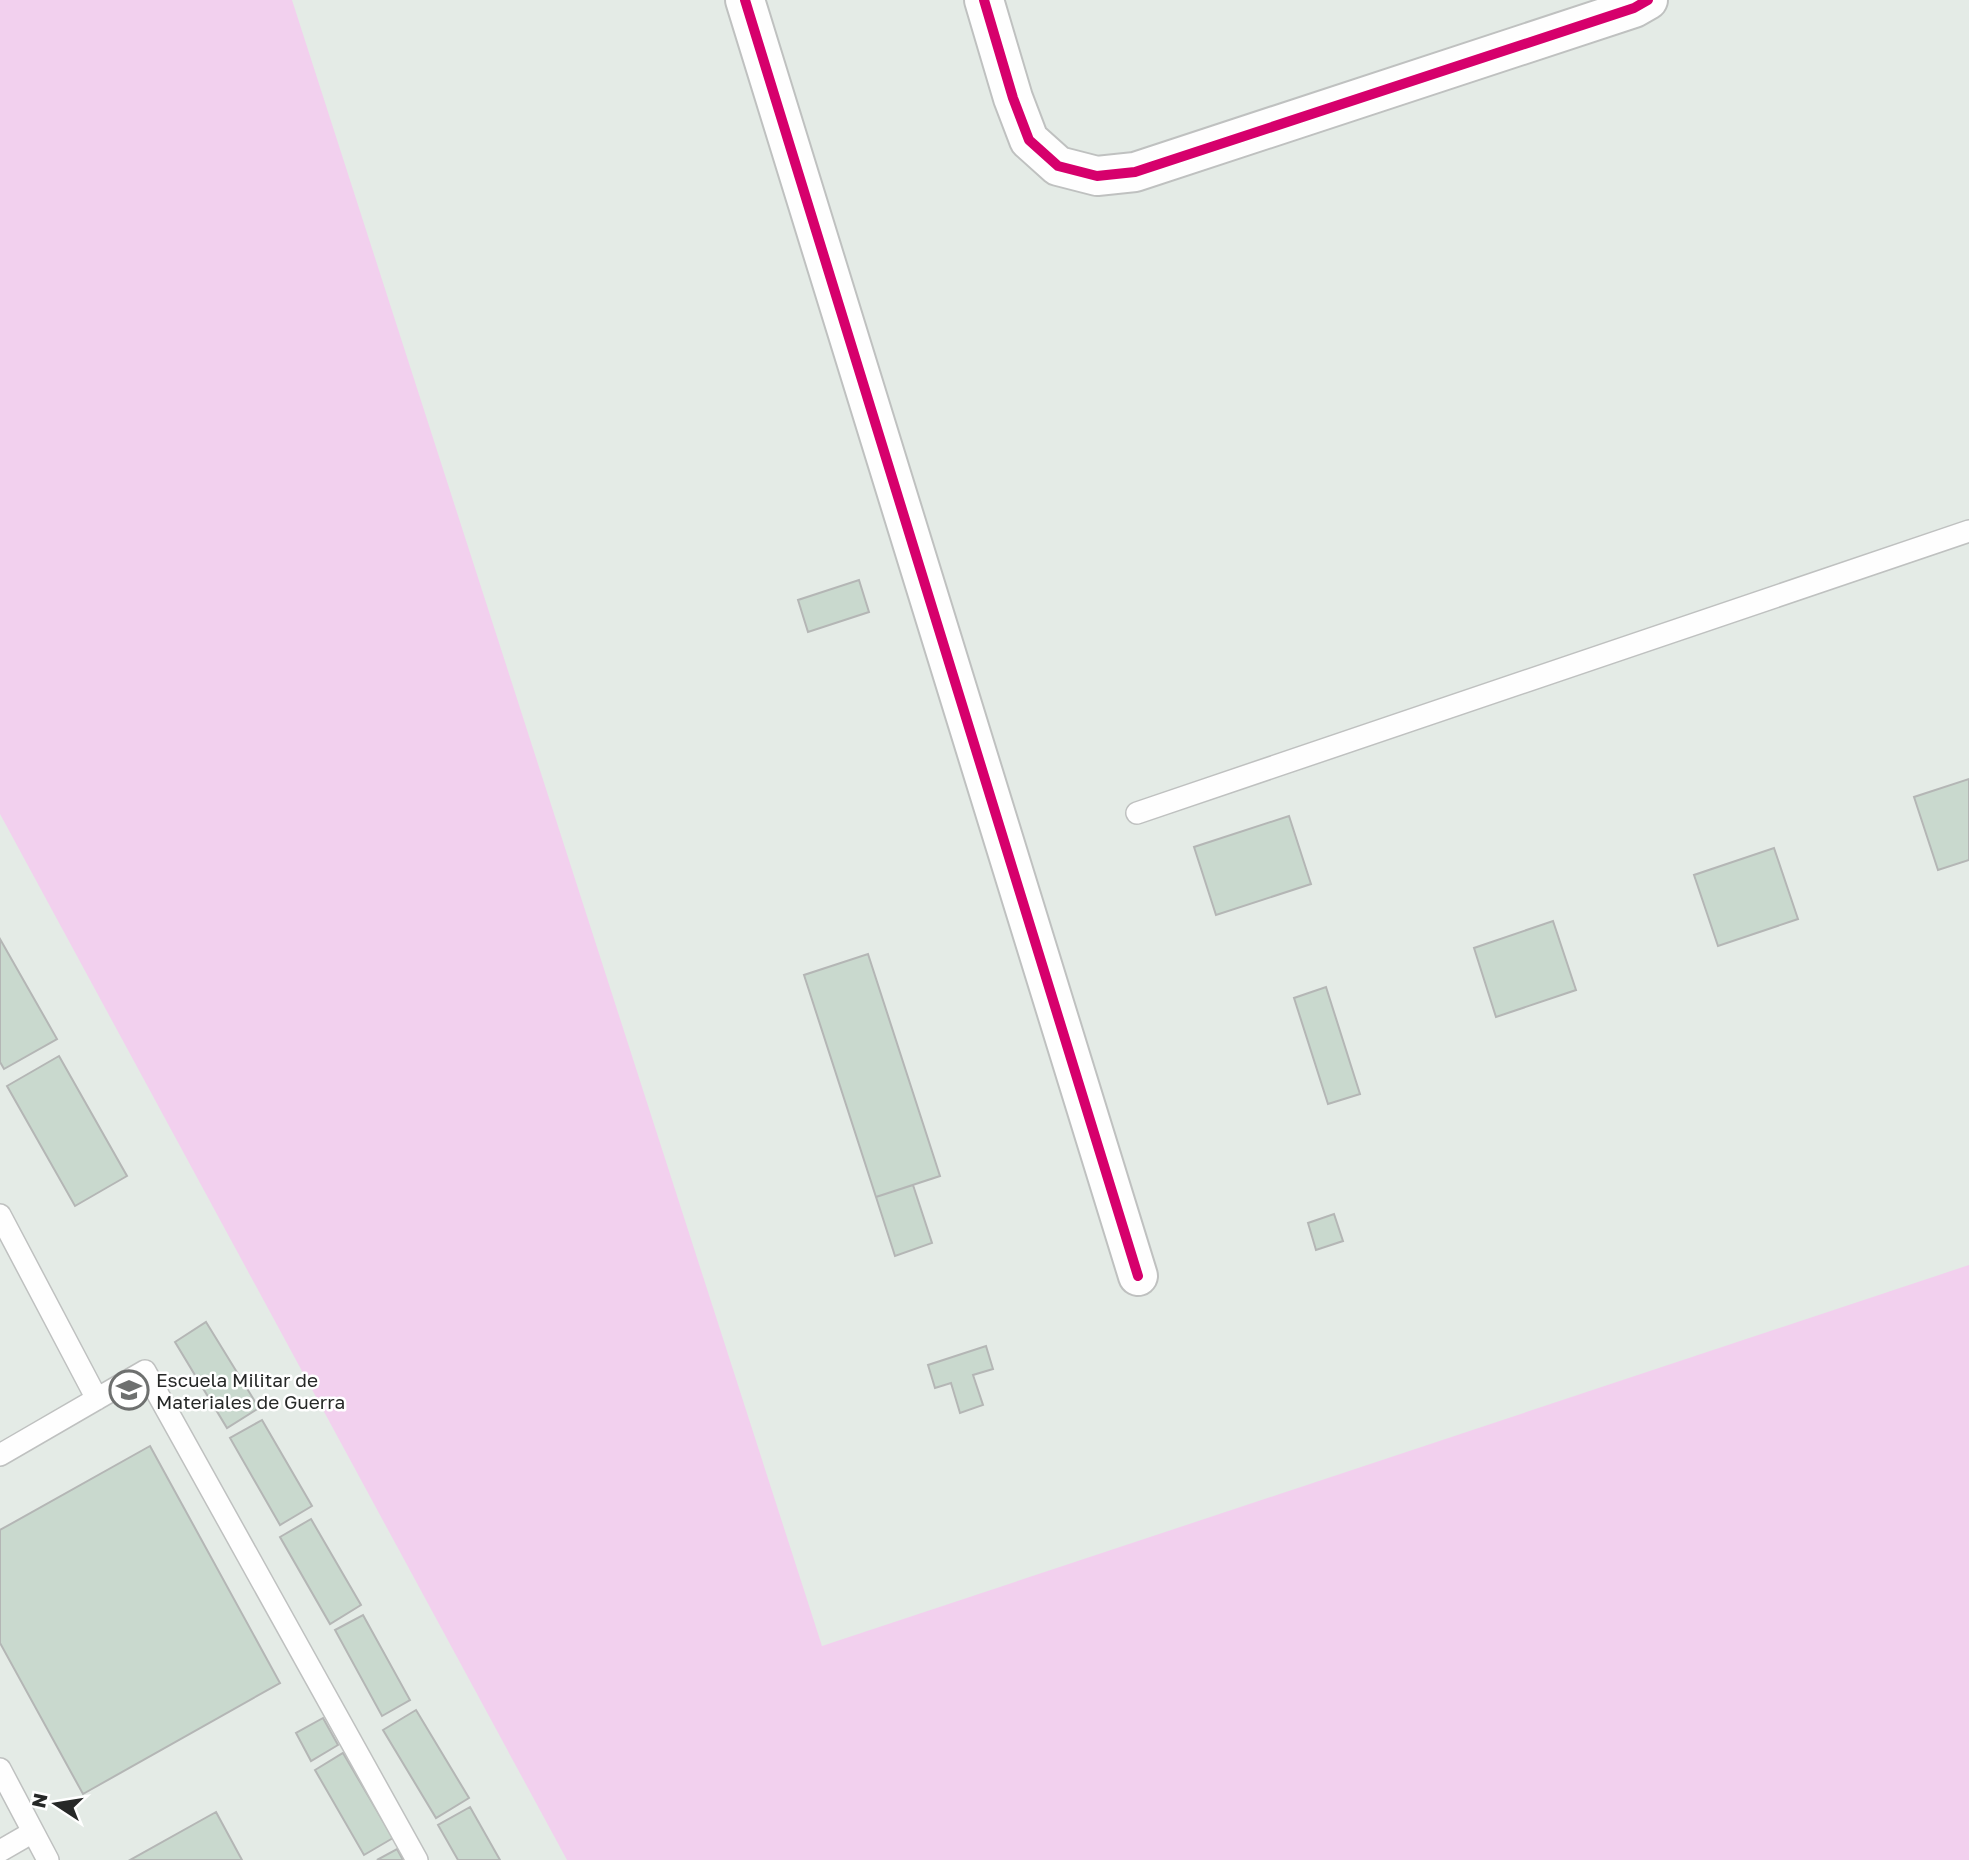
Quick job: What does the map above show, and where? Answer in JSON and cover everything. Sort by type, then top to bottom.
[{"type":"street","points":[[745,0],[1138,1276]]},
{"type":"street","points":[[984,0],[1013,98],[1029,140],[1058,166],[1097,176],[1148,168],[1634,8],[1648,0]]},
{"type":"lane","points":[[1137,813],[1969,531]]},
{"type":"lane","points":[[0,1215],[97,1399]]},
{"type":"lane","points":[[0,1455],[145,1371],[417,1860]]},
{"type":"lane","points":[[0,1769],[48,1860]]},
{"type":"lane","points":[[0,1851],[33,1832]]},
{"type":"shaded area","points":[[0,0],[1969,0],[1969,1860],[0,1860]]},
{"type":"shaded area","points":[[0,0],[292,0],[822,1646],[1969,1265],[1969,1860],[567,1860],[0,814]]},
{"type":"building","points":[[859,580],[869,612],[808,632],[798,600]]},
{"type":"building","points":[[1969,779],[1969,860],[1938,870],[1914,797]]},
{"type":"building","points":[[1289,816],[1311,884],[1216,915],[1194,847]]},
{"type":"building","points":[[1774,848],[1798,919],[1718,946],[1694,875]]},
{"type":"building","points":[[1553,921],[1576,990],[1496,1017],[1474,948]]},
{"type":"building","points":[[0,939],[57,1039],[4,1069],[0,1062]]},
{"type":"building","points":[[868,954],[940,1176],[876,1197],[804,975]]},
{"type":"building","points":[[1326,987],[1360,1094],[1328,1104],[1294,998]]},
{"type":"building","points":[[59,1056],[127,1176],[75,1206],[7,1086]]},
{"type":"building","points":[[913,1185],[932,1243],[895,1256],[876,1197]]},
{"type":"building","points":[[1334,1214],[1343,1241],[1316,1250],[1308,1223]]},
{"type":"building","points":[[206,1322],[259,1408],[227,1428],[175,1342]]},
{"type":"building","points":[[986,1346],[993,1369],[973,1375],[983,1405],[960,1413],[951,1383],[935,1388],[928,1365]]},
{"type":"building","points":[[262,1420],[312,1506],[280,1525],[230,1438]]},
{"type":"building","points":[[150,1446],[280,1683],[83,1794],[0,1643],[0,1530]]},
{"type":"building","points":[[311,1519],[361,1605],[330,1624],[280,1537]]},
{"type":"building","points":[[363,1615],[410,1700],[382,1716],[335,1630]]},
{"type":"building","points":[[416,1710],[469,1798],[436,1818],[383,1730]]},
{"type":"building","points":[[323,1718],[338,1745],[311,1761],[296,1733]]},
{"type":"building","points":[[343,1753],[393,1838],[364,1855],[315,1770]]},
{"type":"building","points":[[470,1807],[500,1860],[458,1860],[438,1825]]},
{"type":"building","points":[[216,1812],[242,1860],[130,1860]]},
{"type":"building","points":[[397,1849],[403,1860],[377,1860]]},
{"type":"cycle path","points":[[745,0],[1138,1276]]},
{"type":"cycle path","points":[[984,0],[1013,98],[1029,140],[1058,166],[1097,176],[1135,172],[1634,8],[1648,0]]},
{"type":"place","name":"Escuela Militar de Materiales de Guerra","points":[[129,1390]]}]
